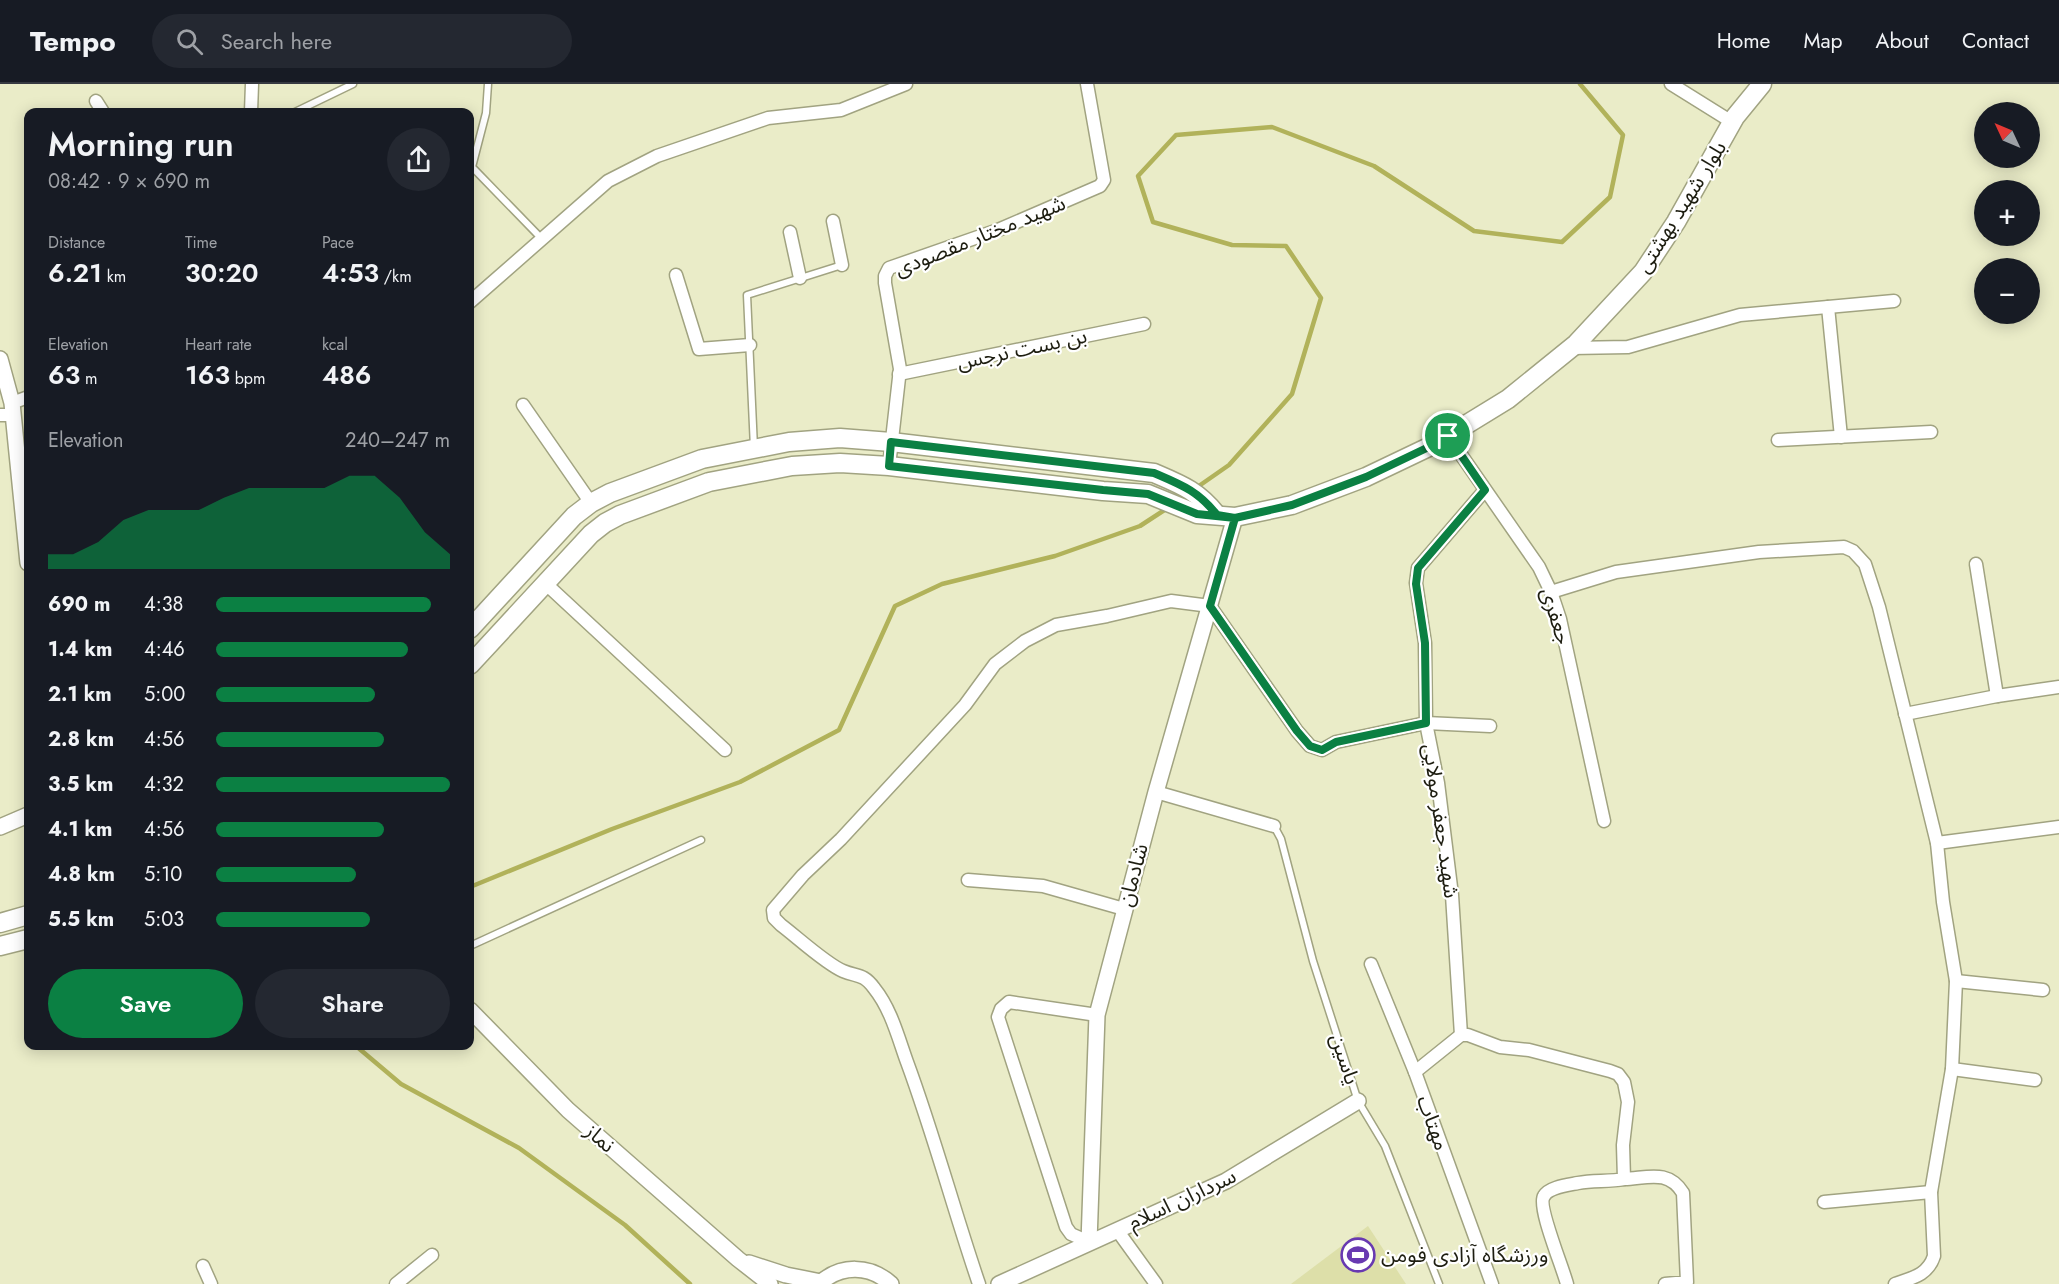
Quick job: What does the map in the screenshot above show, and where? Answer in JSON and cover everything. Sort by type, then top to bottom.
[{"type":"main road","name":"بلوار شهید بهشتی","points":[[1200,506],[1217,515],[1235,518],[1292,505],[1366,477],[1433,445],[1508,399],[1571,348],[1643,272],[1676,222],[1732,122],[1762,84]]},
{"type":"main road","points":[[474,625],[574,516],[591,503],[610,493],[702,459],[789,442],[840,438],[891,442],[1154,473],[1181,484],[1200,506]]},
{"type":"main road","points":[[474,656],[591,534],[605,523],[620,515],[709,482],[792,466],[840,463],[889,466],[1148,494],[1200,506]]},
{"type":"main road","points":[[0,923],[24,916]]},
{"type":"main road","points":[[0,946],[24,940]]},
{"type":"street","points":[[251,108],[252,84]]},
{"type":"street","points":[[474,298],[608,180],[657,156],[768,118],[841,110],[906,84]]},
{"type":"street","name":"شهید مختار مقصودی","points":[[889,466],[899,375],[885,283],[885,276],[889,268],[998,230],[1100,186],[1104,180],[1088,84]]},
{"type":"street","points":[[1671,84],[1732,122]]},
{"type":"street","points":[[96,101],[100,108]]},
{"type":"street","points":[[833,221],[842,265]]},
{"type":"street","points":[[790,232],[800,278]]},
{"type":"street","points":[[676,275],[699,349],[750,345]]},
{"type":"street","points":[[1571,348],[1628,347],[1740,315],[1894,301]]},
{"type":"street","points":[[1828,307],[1841,437]]},
{"type":"street","name":"بن بست نرجس","points":[[899,375],[1144,324]]},
{"type":"street","points":[[0,359],[24,533]]},
{"type":"street","points":[[8,411],[24,400]]},
{"type":"street","points":[[523,405],[591,503]]},
{"type":"street","points":[[1778,440],[1931,432]]},
{"type":"street","name":"جعفری","points":[[1448,436],[1539,567],[1551,592],[1560,619],[1604,821]]},
{"type":"street","name":"شهید جعفر مولایی","points":[[1461,1035],[1452,895],[1438,783],[1426,723],[1425,643],[1416,584],[1418,568],[1485,490]]},
{"type":"street","name":"شادمان","points":[[1089,1242],[1097,1015],[1156,792],[1235,518]]},
{"type":"street","points":[[1551,592],[1616,572],[1759,552],[1844,547],[1853,551],[1865,564],[1879,607],[1937,843],[1943,902],[1956,981],[1952,1069],[1931,1192],[1934,1256],[1931,1265],[1924,1272],[1894,1284]]},
{"type":"street","points":[[1976,564],[1997,696]]},
{"type":"street","points":[[545,584],[725,750]]},
{"type":"street","points":[[979,1284],[917,1089],[887,1006],[873,986],[861,975],[843,971],[828,960],[781,925],[774,918],[773,910],[803,875],[841,839],[965,705],[995,664],[1025,641],[1056,625],[1171,601],[1210,606],[1297,731],[1310,746],[1322,750],[1336,742],[1426,723],[1490,726]]},
{"type":"street","points":[[1905,714],[1997,696],[2059,687]]},
{"type":"street","points":[[1156,792],[1274,826]]},
{"type":"street","points":[[0,827],[24,817]]},
{"type":"street","points":[[1937,843],[2059,826]]},
{"type":"street","points":[[968,880],[1043,886],[1124,909]]},
{"type":"street","name":"مهتاب","points":[[1371,964],[1415,1072],[1492,1284]]},
{"type":"street","points":[[1956,981],[2043,990]]},
{"type":"street","points":[[1089,1242],[1071,1234],[1066,1227],[998,1017],[1001,1009],[1009,1002],[1097,1015]]},
{"type":"street","name":"نماز","points":[[474,1014],[568,1110],[738,1259],[770,1284]]},
{"type":"street","points":[[1415,1072],[1461,1035],[1468,1035],[1500,1047],[1529,1050],[1618,1074],[1624,1082],[1628,1102],[1623,1145],[1624,1179]]},
{"type":"street","points":[[1952,1069],[2035,1080]]},
{"type":"street","name":"سرداران اسلام","points":[[999,1284],[1226,1181],[1358,1101]]},
{"type":"street","points":[[1567,1284],[1541,1204],[1549,1190],[1580,1182],[1664,1176],[1678,1185],[1683,1193],[1687,1282],[1665,1284]]},
{"type":"street","points":[[1824,1202],[1931,1192]]},
{"type":"street","points":[[1117,1230],[1156,1284]]},
{"type":"street","points":[[396,1284],[432,1255]]},
{"type":"street","points":[[738,1259],[786,1275],[820,1283],[835,1273],[851,1269],[868,1270],[883,1276],[891,1284]]},
{"type":"street","points":[[203,1266],[211,1284]]},
{"type":"lane","points":[[303,108],[353,84]]},
{"type":"lane","points":[[474,159],[486,113],[488,84]]},
{"type":"lane","points":[[474,169],[541,238]]},
{"type":"lane","points":[[754,448],[747,295],[842,265]]},
{"type":"lane","name":"یاسین","points":[[1274,826],[1281,839],[1313,961],[1358,1101],[1385,1146],[1438,1284]]},
{"type":"lane","points":[[474,944],[701,840]]},
{"type":"green space","name":"ورزشگاه آزادی فومن","points":[[1368,1226],[1406,1284],[1291,1284]]},
{"type":"waterway","points":[[1196,488],[1229,465],[1292,394],[1321,298],[1286,246],[1232,245],[1153,222],[1138,176],[1176,135],[1272,127],[1374,166],[1474,231],[1562,242],[1610,197],[1623,135],[1580,84]]},
{"type":"waterway","points":[[474,885],[612,829],[740,782],[839,730],[895,606],[942,584],[1055,556],[1140,526],[1169,507]]},
{"type":"waterway","points":[[361,1050],[401,1084],[519,1148],[625,1225],[690,1284]]},
{"type":"place","name":"ورزشگاه آزادی فومن","points":[[1358,1255]]},
{"type":"route","points":[[1448,436],[1366,477],[1292,505],[1235,518],[1197,514],[1148,494],[889,466],[891,442],[1154,473],[1181,484],[1203,498],[1217,515],[1235,518],[1210,606],[1297,731],[1310,746],[1322,750],[1336,742],[1426,723],[1425,643],[1416,584],[1418,568],[1485,490],[1448,436]]}]
